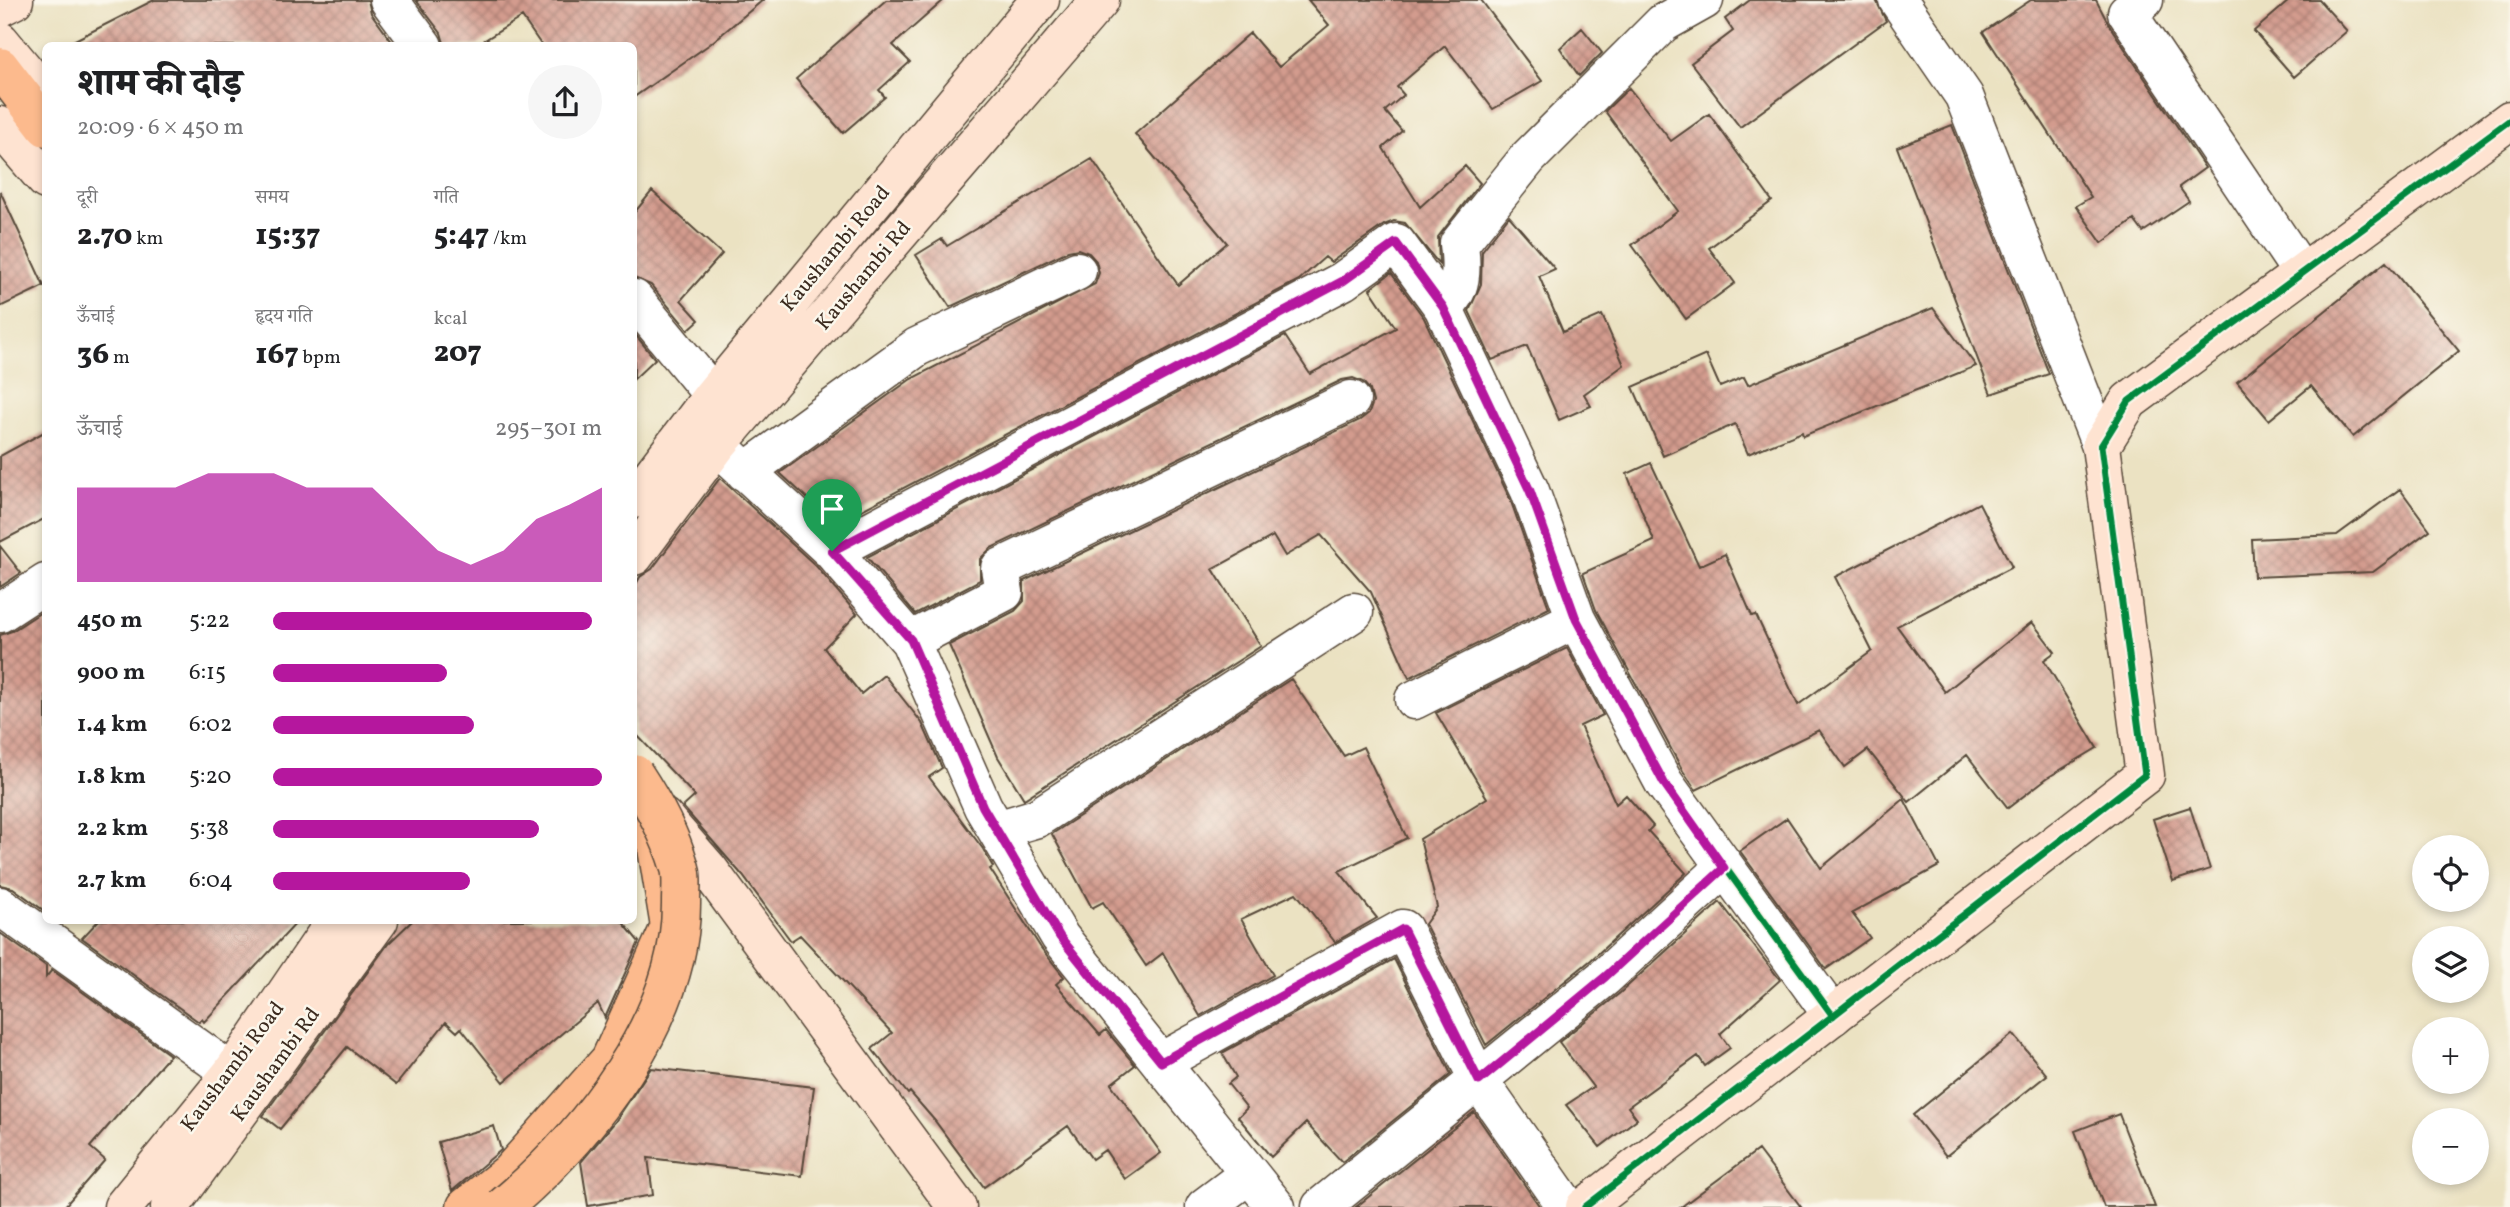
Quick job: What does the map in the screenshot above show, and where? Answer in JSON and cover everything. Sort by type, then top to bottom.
[{"type":"main road","points":[[0,67],[42,122]]},
{"type":"main road","points":[[0,93],[42,140]]},
{"type":"main road","points":[[503,1207],[525,1188],[605,1101],[650,1031],[681,933],[680,867],[637,780]]},
{"type":"main road","points":[[466,1207],[510,1172],[610,1060],[670,927],[656,842],[637,803]]},
{"type":"street","points":[[0,7],[14,0]]},
{"type":"street","points":[[389,0],[420,42]]},
{"type":"street","name":"Kaushambi Road","points":[[637,495],[713,395],[1040,0]]},
{"type":"street","name":"Kaushambi Rd","points":[[637,552],[717,446],[1100,0]]},
{"type":"street","points":[[1443,307],[1454,298],[1462,269],[1459,244],[1528,158],[1663,23],[1704,0]]},
{"type":"street","points":[[1585,1207],[2145,775],[2101,446],[1964,96],[1898,0]]},
{"type":"street","points":[[2144,0],[2127,13],[2302,273]]},
{"type":"street","points":[[0,41],[42,90]]},
{"type":"street","points":[[2101,446],[2129,401],[2510,120]]},
{"type":"street","points":[[0,125],[42,175]]},
{"type":"street","points":[[832,551],[1343,281],[1396,243],[1443,307],[1530,491],[1576,619],[1664,783],[1833,1016]]},
{"type":"street","points":[[745,472],[917,347],[1077,271]]},
{"type":"street","points":[[637,303],[713,395]]},
{"type":"street","points":[[911,640],[1004,592],[1000,568],[1351,400]]},
{"type":"street","points":[[717,446],[832,551],[911,640],[983,807],[1060,937],[1276,1207]]},
{"type":"street","points":[[0,613],[42,586]]},
{"type":"street","points":[[997,830],[1037,818],[1354,612]]},
{"type":"street","points":[[1414,700],[1576,619]]},
{"type":"street","points":[[637,787],[709,870],[957,1207]]},
{"type":"street","points":[[1321,1207],[1605,977],[1724,868]]},
{"type":"street","points":[[0,906],[232,1073]]},
{"type":"street","name":"Kaushambi Road","points":[[123,1207],[232,1073],[333,924]]},
{"type":"street","name":"Kaushambi Rd","points":[[170,1207],[376,924]]},
{"type":"street","points":[[1161,1062],[1403,929],[1479,1081],[1567,1207]]},
{"type":"street","points":[[1205,1207],[1249,1174]]},
{"type":"building","points":[[154,0],[368,0],[371,13],[392,42],[71,42]]},
{"type":"building","points":[[416,0],[763,0],[710,44],[637,95],[637,42],[539,42],[522,17],[481,42],[444,42],[441,33]]},
{"type":"building","points":[[886,0],[944,0],[893,45],[910,62],[879,90],[885,97],[843,133],[796,79]]},
{"type":"building","points":[[1308,0],[1481,0],[1542,81],[1493,109],[1445,46],[1397,87],[1404,95],[1385,111],[1402,131],[1383,148],[1420,207],[1465,166],[1480,183],[1438,237],[1439,264],[1405,223],[1394,221],[1384,225],[1331,262],[1325,257],[1299,280],[835,524],[780,473],[911,379],[1095,284],[1099,273],[1096,261],[1089,253],[1078,249],[1068,251],[950,307],[916,255],[942,239],[947,246],[1092,159],[1178,285],[1227,243],[1135,134],[1250,33],[1279,67],[1329,25]]},
{"type":"building","points":[[1750,0],[1876,0],[1886,21],[1740,127],[1691,63],[1733,31],[1725,19]]},
{"type":"building","points":[[2031,0],[2096,0],[2109,25],[2205,168],[2179,187],[2189,201],[2143,232],[2134,220],[2102,243],[2076,206],[2091,197],[1983,32]]},
{"type":"building","points":[[2290,0],[2319,0],[2347,31],[2294,77],[2254,31]]},
{"type":"building","points":[[1582,28],[1602,53],[1579,76],[1560,48]]},
{"type":"building","points":[[1629,88],[1671,141],[1709,114],[1772,201],[1709,248],[1735,283],[1686,319],[1632,245],[1678,211],[1605,111]]},
{"type":"building","points":[[1952,125],[2049,374],[1991,394],[1897,147]]},
{"type":"building","points":[[0,191],[42,282],[42,287],[0,307]]},
{"type":"building","points":[[652,191],[722,254],[681,300],[699,320],[688,330],[651,285],[637,279],[637,209]]},
{"type":"building","points":[[1509,216],[1555,269],[1539,276],[1563,332],[1602,315],[1624,365],[1584,394],[1591,406],[1559,420],[1527,346],[1492,360],[1469,311],[1481,284],[1482,251]]},
{"type":"building","points":[[2386,262],[2459,351],[2353,437],[2311,386],[2269,420],[2237,382]]},
{"type":"building","points":[[1391,273],[1424,318],[1510,499],[1549,608],[1409,678],[1371,592],[1321,535],[1285,556],[1273,536],[1213,569],[1261,646],[1024,799],[998,757],[949,645],[1015,611],[1024,601],[1024,581],[1360,420],[1369,413],[1373,402],[1370,390],[1363,382],[1353,378],[1342,380],[991,548],[980,559],[980,580],[915,614],[867,557],[1285,336],[1310,374],[1396,328],[1370,289]]},
{"type":"building","points":[[1933,308],[1976,366],[1803,436],[1802,432],[1748,454],[1735,424],[1663,456],[1633,387],[1706,355],[1720,387],[1744,377],[1748,385]]},
{"type":"building","points":[[637,337],[655,359],[637,376]]},
{"type":"building","points":[[42,433],[42,520],[0,542],[0,456]]},
{"type":"building","points":[[1651,463],[1699,566],[1725,554],[1752,616],[1756,615],[1798,705],[1872,651],[1835,577],[1979,503],[2012,567],[1897,626],[1945,692],[2032,622],[2055,652],[2044,660],[2097,748],[2047,778],[2008,808],[1967,755],[1909,802],[1868,750],[1845,767],[1819,730],[1696,790],[1683,771],[1596,610],[1583,573],[1654,541],[1627,474]]},
{"type":"building","points":[[720,478],[816,566],[857,614],[824,648],[861,694],[884,675],[922,723],[942,768],[929,777],[983,849],[993,867],[990,869],[1041,948],[1064,977],[1056,984],[1100,1035],[1106,1030],[1135,1065],[1111,1084],[1161,1153],[1125,1179],[1105,1150],[1092,1159],[1068,1126],[984,1187],[935,1121],[910,1092],[908,1094],[872,1049],[892,1033],[800,935],[791,941],[743,876],[683,807],[695,796],[637,735],[637,582],[652,569]]},
{"type":"building","points":[[2400,489],[2430,530],[2373,572],[2254,577],[2252,539],[2337,535]]},
{"type":"building","points":[[0,546],[21,573],[0,587]]},
{"type":"building","points":[[42,612],[42,909],[13,888],[0,885],[0,635],[12,631]]},
{"type":"building","points":[[1567,648],[1603,715],[1580,726],[1616,804],[1626,795],[1653,826],[1648,831],[1686,873],[1591,960],[1486,1045],[1425,924],[1437,907],[1420,839],[1487,798],[1436,713]]},
{"type":"building","points":[[1291,679],[1344,756],[1363,747],[1407,838],[1339,871],[1377,918],[1335,942],[1296,893],[1241,919],[1273,975],[1200,1016],[1163,953],[1146,966],[1103,902],[1092,908],[1052,834]]},
{"type":"building","points":[[1904,799],[1939,866],[1852,913],[1870,938],[1826,969],[1740,851],[1787,818],[1821,868]]},
{"type":"building","points":[[2190,807],[2210,869],[2173,881],[2153,819]]},
{"type":"building","points":[[1720,902],[1780,980],[1720,1034],[1730,1048],[1705,1066],[1698,1056],[1628,1107],[1637,1119],[1600,1147],[1566,1105],[1593,1087],[1559,1042],[1620,993]]},
{"type":"building","points":[[95,924],[295,924],[204,1022],[202,1019],[199,1022],[82,938]]},
{"type":"building","points":[[409,924],[624,924],[639,942],[605,1018],[598,1003],[504,1082],[461,1028],[457,1032],[446,1022],[396,1085],[347,1047],[280,1129],[263,1116],[388,944]]},
{"type":"building","points":[[0,933],[46,966],[46,977],[52,970],[170,1055],[90,1147],[105,1160],[64,1207],[0,1207]]},
{"type":"building","points":[[1394,959],[1451,1074],[1342,1162],[1306,1123],[1271,1157],[1238,1117],[1247,1108],[1228,1084],[1236,1077],[1222,1053]]},
{"type":"building","points":[[2013,1034],[2047,1075],[1946,1156],[1913,1115]]},
{"type":"building","points":[[651,1068],[814,1087],[802,1176],[648,1158],[653,1195],[588,1206],[581,1162],[615,1122]]},
{"type":"building","points":[[1474,1112],[1540,1207],[1356,1207]]},
{"type":"building","points":[[2119,1114],[2155,1207],[2104,1207],[2075,1131]]},
{"type":"building","points":[[494,1126],[501,1150],[452,1191],[438,1142]]},
{"type":"building","points":[[1758,1150],[1801,1207],[1681,1207]]},
{"type":"cycle path","points":[[1585,1207],[2145,775],[2101,446],[2129,401],[2510,120]]},
{"type":"cycle path","points":[[832,551],[1343,281],[1396,243],[1443,307],[1530,491],[1576,619],[1664,783],[1833,1016]]},
{"type":"route","points":[[1396,243],[1443,307],[1530,491],[1576,619],[1664,783],[1724,868],[1605,977],[1479,1081],[1403,929],[1161,1062],[1060,937],[983,807],[911,640],[832,551],[1343,281],[1396,243]]}]
